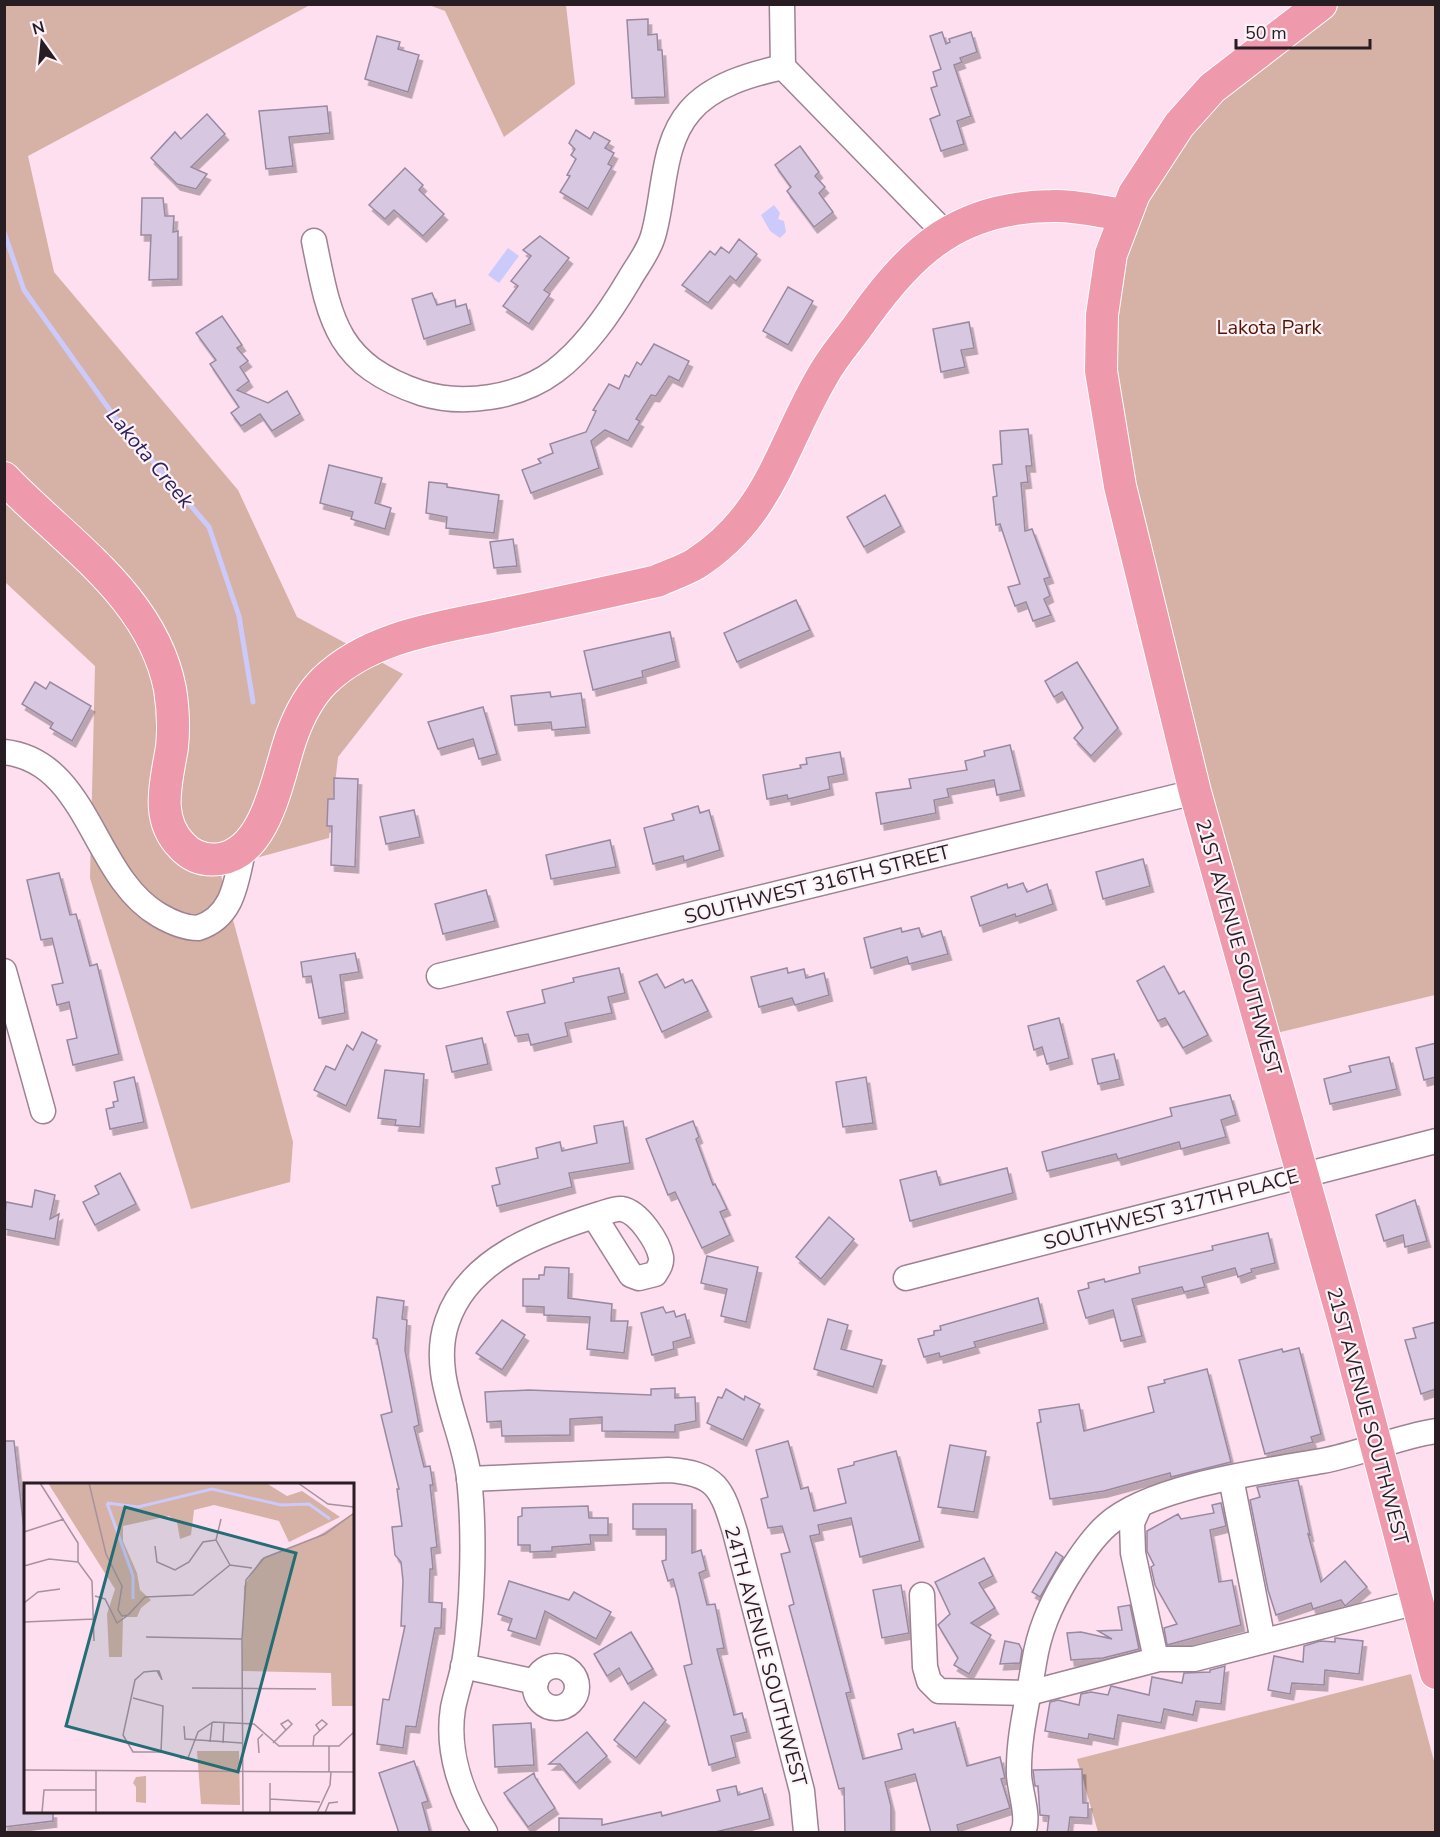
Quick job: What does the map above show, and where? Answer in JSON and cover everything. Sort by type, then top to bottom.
[{"type":"main road","name":"21ST AVENUE SOUTHWEST","points":[[1321,4],[1241,64],[1195,106],[1179,125],[1145,176],[1125,215],[1112,254],[1102,315],[1104,394],[1120,486],[1195,792],[1304,1175],[1436,1673]]},
{"type":"main road","points":[[4,478],[105,575],[133,606],[154,639],[164,664],[172,706],[172,743],[164,794],[167,820],[176,839],[189,853],[205,859],[225,858],[243,851],[264,819],[302,713],[323,682],[348,661],[409,635],[657,581],[693,565],[716,548],[757,506],[823,375],[876,301],[912,258],[945,233],[978,217],[1052,206],[1125,215]]},
{"type":"street","points":[[782,4],[783,67],[945,233]]},
{"type":"street","points":[[314,241],[329,310],[343,343],[365,366],[398,384],[424,394],[455,399],[485,398],[524,387],[555,372],[576,352],[603,320],[621,292],[652,239],[674,139],[689,112],[709,95],[738,80],[783,67]]},
{"type":"street","points":[[4,752],[24,755],[36,761],[60,781],[78,804],[120,879],[141,902],[168,920],[198,928],[219,917],[232,896],[243,851]]},
{"type":"street","name":"SOUTHWEST 316TH STREET","points":[[439,976],[1195,792]]},
{"type":"street","points":[[4,971],[43,1111]]},
{"type":"street","name":"SOUTHWEST 317TH PLACE","points":[[906,1278],[1436,1141]]},
{"type":"street","points":[[485,1833],[462,1788],[453,1749],[453,1709],[463,1666],[471,1571],[469,1479],[444,1372],[443,1337],[457,1301],[481,1271],[502,1255],[594,1216]]},
{"type":"street","points":[[1023,1833],[1026,1824],[1019,1776],[1020,1740],[1047,1613],[1073,1568],[1108,1523],[1140,1505],[1231,1478],[1340,1457],[1375,1445],[1436,1431]]},
{"type":"street","name":"24TH AVENUE SOUTHWEST","points":[[469,1479],[668,1470],[696,1474],[715,1482],[724,1498],[738,1544],[802,1791],[806,1833]]},
{"type":"street","points":[[1231,1478],[1263,1641]]},
{"type":"street","points":[[1140,1505],[1132,1523],[1134,1553],[1156,1659]]},
{"type":"street","points":[[922,1595],[924,1667],[929,1682],[939,1691],[959,1693],[1029,1693],[1156,1659],[1194,1659],[1417,1602]]},
{"type":"street","points":[[463,1666],[536,1682]]},
{"type":"green space","points":[[4,5],[310,5],[28,156],[54,272],[238,490],[297,617],[403,674],[338,757],[329,838],[219,868],[293,1142],[290,1182],[191,1209],[90,878],[95,666],[5,582]]},
{"type":"green space","points":[[429,5],[566,5],[575,84],[504,137],[445,11]]},
{"type":"green space","name":"Lakota Park","points":[[1321,5],[1435,5],[1435,995],[1264,1036],[1120,486],[1102,315],[1179,125]]},
{"type":"green space","points":[[1411,1674],[1435,1765],[1435,1832],[1098,1832],[1077,1759]]},
{"type":"water","points":[[774,205],[780,213],[778,219],[784,221],[786,232],[780,238],[770,231],[761,215]]},
{"type":"water","points":[[508,248],[519,256],[499,283],[488,275]]},
{"type":"building","points":[[648,19],[648,35],[657,34],[658,50],[662,50],[665,97],[632,98],[627,20]]},
{"type":"building","points":[[942,32],[946,44],[950,42],[949,39],[971,32],[977,52],[960,58],[962,62],[954,65],[971,116],[957,121],[964,144],[941,151],[930,119],[940,115],[931,88],[937,86],[933,72],[941,69],[930,36]]},
{"type":"building","points":[[377,36],[400,42],[398,49],[419,55],[408,92],[365,79]]},
{"type":"building","points":[[327,106],[330,133],[289,137],[293,166],[266,169],[259,111]]},
{"type":"building","points":[[207,114],[225,134],[191,167],[207,174],[196,189],[177,184],[151,158],[175,132],[181,139]]},
{"type":"building","points":[[576,130],[590,139],[594,132],[610,141],[605,148],[614,153],[608,164],[612,166],[588,209],[560,192],[570,176],[567,175],[576,159],[571,155],[575,149],[569,143]]},
{"type":"building","points":[[800,146],[819,172],[815,176],[825,187],[819,193],[833,212],[814,227],[787,191],[791,187],[775,165]]},
{"type":"building","points":[[405,168],[423,185],[419,190],[444,214],[423,236],[394,210],[385,219],[369,205]]},
{"type":"building","points":[[142,198],[163,198],[165,216],[174,216],[173,232],[178,231],[178,279],[149,280],[151,235],[141,235]]},
{"type":"building","points":[[540,236],[569,258],[544,290],[550,294],[529,324],[503,306],[518,286],[511,281],[531,256],[523,250]]},
{"type":"building","points":[[739,239],[757,254],[736,281],[730,276],[708,303],[682,285],[710,251],[715,255],[721,247],[729,253]]},
{"type":"building","points":[[788,287],[813,301],[788,345],[763,331]]},
{"type":"building","points":[[432,293],[437,305],[455,300],[456,307],[466,304],[471,324],[424,339],[412,299]]},
{"type":"building","points":[[222,316],[242,345],[237,348],[248,361],[240,367],[249,381],[237,390],[268,403],[287,391],[300,414],[272,431],[260,414],[241,426],[231,413],[239,407],[210,364],[216,360],[196,333]]},
{"type":"building","points":[[969,322],[974,348],[961,350],[965,367],[941,372],[933,329]]},
{"type":"building","points":[[654,344],[689,361],[679,381],[669,376],[656,396],[651,395],[636,419],[640,421],[628,441],[605,430],[591,441],[599,468],[531,493],[522,470],[541,463],[538,459],[553,453],[550,444],[586,432],[596,411],[593,410],[609,384],[619,389],[625,375],[629,377],[637,362],[641,365]]},
{"type":"building","points":[[1028,429],[1032,466],[1026,466],[1028,482],[1021,483],[1025,531],[1032,529],[1050,577],[1044,579],[1050,596],[1044,599],[1051,615],[1033,621],[1026,602],[1015,606],[1008,587],[1020,584],[1000,524],[996,525],[993,497],[997,496],[993,465],[1002,464],[1000,431]]},
{"type":"building","points":[[329,465],[382,478],[375,503],[391,508],[385,529],[351,519],[353,512],[320,503]]},
{"type":"building","points":[[429,482],[499,495],[494,533],[446,528],[447,517],[426,513]]},
{"type":"building","points":[[885,495],[901,526],[864,547],[847,517]]},
{"type":"building","points":[[513,539],[517,566],[494,568],[490,542]]},
{"type":"building","points":[[796,600],[810,630],[737,662],[724,633]]},
{"type":"building","points":[[670,632],[676,661],[642,671],[643,677],[593,690],[584,651]]},
{"type":"building","points":[[1077,662],[1118,728],[1091,756],[1074,738],[1083,728],[1062,692],[1054,697],[1045,681]]},
{"type":"building","points":[[35,682],[46,689],[50,682],[91,706],[72,741],[50,728],[53,723],[22,704]]},
{"type":"building","points":[[550,692],[551,697],[581,693],[586,727],[552,730],[551,722],[515,725],[511,696]]},
{"type":"building","points":[[483,707],[497,754],[479,759],[473,739],[438,749],[428,722]]},
{"type":"building","points":[[1010,745],[1021,790],[997,795],[994,780],[947,789],[949,797],[934,800],[936,813],[881,824],[876,793],[911,788],[909,779],[967,770],[965,761],[985,756],[984,751]]},
{"type":"building","points":[[840,752],[844,774],[828,777],[830,789],[788,799],[787,795],[767,799],[763,775],[801,768],[800,765],[807,764],[806,758]]},
{"type":"building","points":[[334,778],[358,779],[355,867],[331,865],[332,826],[327,826],[328,799],[334,799]]},
{"type":"building","points":[[698,806],[700,813],[709,810],[720,850],[684,861],[683,856],[653,864],[644,828],[674,820],[672,814]]},
{"type":"building","points":[[414,810],[420,837],[386,844],[380,817]]},
{"type":"building","points":[[610,840],[616,867],[551,879],[546,855]]},
{"type":"building","points":[[1143,859],[1150,886],[1103,899],[1096,872]]},
{"type":"building","points":[[59,873],[70,915],[76,914],[90,966],[97,964],[119,1054],[73,1065],[67,1040],[77,1038],[69,1002],[57,1005],[52,985],[63,983],[52,938],[41,940],[27,880]]},
{"type":"building","points":[[1023,883],[1027,892],[1047,884],[1053,904],[980,926],[971,897],[1007,884],[1008,888]]},
{"type":"building","points":[[486,890],[495,921],[443,934],[435,904]]},
{"type":"building","points":[[901,928],[902,932],[919,928],[922,937],[941,931],[948,954],[909,964],[907,957],[871,968],[864,938]]},
{"type":"building","points":[[355,953],[359,972],[340,975],[345,1013],[319,1018],[311,976],[303,977],[301,962]]},
{"type":"building","points":[[1164,966],[1179,994],[1184,991],[1208,1035],[1183,1048],[1165,1018],[1158,1021],[1137,981]]},
{"type":"building","points":[[619,968],[625,993],[608,997],[612,1013],[565,1023],[568,1036],[531,1045],[528,1034],[515,1036],[507,1012],[545,1003],[542,990],[574,982],[573,978]]},
{"type":"building","points":[[787,968],[788,973],[804,969],[806,978],[824,973],[829,995],[795,1005],[792,998],[759,1007],[751,977]]},
{"type":"building","points":[[657,974],[665,988],[683,979],[685,983],[692,980],[708,1011],[662,1032],[639,982]]},
{"type":"building","points":[[1059,1018],[1069,1058],[1047,1064],[1042,1047],[1034,1050],[1028,1026]]},
{"type":"building","points":[[362,1032],[377,1040],[346,1106],[314,1090],[326,1066],[335,1070],[347,1045],[353,1050]]},
{"type":"building","points":[[482,1038],[488,1064],[452,1072],[446,1046]]},
{"type":"building","points":[[1436,1043],[1436,1077],[1424,1080],[1416,1048]]},
{"type":"building","points":[[1114,1054],[1120,1079],[1098,1084],[1092,1059]]},
{"type":"building","points":[[1389,1057],[1397,1089],[1330,1104],[1324,1079],[1351,1072],[1349,1066]]},
{"type":"building","points":[[385,1070],[424,1074],[420,1127],[395,1125],[396,1120],[378,1118]]},
{"type":"building","points":[[134,1077],[144,1122],[110,1129],[106,1109],[114,1107],[113,1102],[118,1101],[114,1082]]},
{"type":"building","points":[[866,1077],[873,1123],[843,1127],[836,1082]]},
{"type":"building","points":[[1230,1095],[1236,1115],[1221,1120],[1226,1137],[1181,1149],[1179,1142],[1118,1159],[1116,1154],[1047,1171],[1042,1152],[1172,1116],[1170,1108]]},
{"type":"building","points":[[623,1121],[630,1163],[569,1173],[572,1187],[497,1206],[492,1186],[500,1184],[496,1168],[538,1158],[536,1148],[560,1142],[562,1151],[597,1143],[594,1126]]},
{"type":"building","points":[[693,1121],[699,1137],[696,1139],[713,1185],[715,1184],[727,1209],[720,1212],[730,1235],[702,1248],[675,1192],[668,1195],[646,1139]]},
{"type":"building","points":[[1007,1168],[1013,1193],[910,1221],[900,1180],[936,1171],[940,1185]]},
{"type":"building","points":[[120,1173],[136,1204],[95,1225],[83,1202],[99,1194],[95,1186]]},
{"type":"building","points":[[35,1190],[55,1195],[50,1219],[59,1214],[55,1239],[4,1229],[6,1202],[32,1207]]},
{"type":"building","points":[[1415,1200],[1427,1241],[1405,1247],[1403,1235],[1384,1241],[1376,1215]]},
{"type":"building","points":[[829,1217],[854,1239],[821,1279],[796,1257]]},
{"type":"building","points":[[1268,1233],[1275,1263],[1251,1269],[1252,1272],[1238,1277],[1235,1268],[1202,1277],[1205,1287],[1184,1292],[1182,1287],[1132,1299],[1142,1336],[1121,1341],[1113,1310],[1086,1318],[1078,1291],[1089,1288],[1088,1283],[1104,1279],[1105,1282],[1140,1273],[1139,1267],[1213,1250],[1212,1246]]},
{"type":"building","points":[[707,1256],[758,1267],[746,1322],[721,1316],[727,1289],[701,1283]]},
{"type":"building","points":[[545,1267],[569,1268],[568,1298],[612,1304],[611,1321],[628,1321],[624,1353],[587,1349],[590,1317],[544,1315],[544,1307],[523,1306],[523,1279],[539,1279],[539,1275],[544,1275]]},
{"type":"building","points":[[377,1297],[404,1301],[402,1319],[407,1320],[405,1350],[419,1425],[414,1427],[424,1467],[430,1466],[433,1485],[430,1485],[437,1547],[431,1548],[433,1569],[430,1569],[429,1602],[442,1603],[441,1628],[435,1628],[416,1727],[406,1726],[403,1748],[377,1744],[383,1699],[389,1700],[405,1626],[401,1626],[403,1581],[401,1562],[395,1555],[392,1527],[402,1526],[397,1489],[399,1489],[381,1415],[392,1412],[377,1339],[373,1338]]},
{"type":"building","points":[[1038,1298],[1044,1323],[974,1342],[976,1347],[940,1357],[939,1353],[924,1357],[918,1339],[934,1335],[934,1331],[941,1330],[940,1326]]},
{"type":"building","points":[[663,1307],[666,1313],[674,1311],[676,1317],[685,1314],[691,1337],[673,1342],[674,1349],[652,1355],[641,1313]]},
{"type":"building","points":[[828,1319],[848,1325],[841,1349],[882,1360],[873,1387],[814,1369]]},
{"type":"building","points":[[502,1320],[525,1335],[502,1370],[476,1353]]},
{"type":"building","points":[[1436,1322],[1436,1389],[1421,1394],[1405,1340],[1416,1338],[1413,1328]]},
{"type":"building","points":[[1299,1348],[1321,1434],[1311,1437],[1313,1442],[1265,1454],[1239,1360],[1282,1349],[1283,1352]]},
{"type":"building","points":[[1207,1369],[1231,1462],[1171,1477],[1170,1473],[1104,1491],[1050,1499],[1037,1423],[1041,1422],[1039,1410],[1079,1404],[1084,1431],[1154,1412],[1148,1387],[1165,1383],[1164,1380]]},
{"type":"building","points":[[675,1388],[675,1398],[695,1397],[696,1421],[675,1425],[675,1432],[602,1431],[602,1417],[570,1419],[570,1435],[502,1436],[501,1421],[487,1422],[485,1392],[529,1390],[651,1395],[651,1389]]},
{"type":"building","points":[[726,1389],[744,1400],[745,1396],[760,1404],[743,1440],[707,1423],[718,1397],[722,1398]]},
{"type":"building","points":[[4,1441],[14,1441],[24,1529],[24,1813],[53,1813],[53,1821],[4,1827]]},
{"type":"building","points":[[788,1441],[801,1489],[808,1487],[814,1511],[846,1503],[838,1469],[854,1465],[854,1462],[896,1451],[920,1541],[860,1557],[851,1518],[818,1525],[820,1534],[810,1536],[851,1692],[846,1693],[863,1759],[902,1749],[898,1734],[913,1729],[914,1733],[955,1722],[967,1766],[1000,1757],[1005,1778],[1001,1779],[1010,1808],[957,1825],[959,1833],[931,1833],[915,1774],[885,1782],[891,1806],[891,1833],[845,1833],[844,1788],[839,1789],[789,1606],[794,1604],[781,1554],[790,1552],[782,1526],[768,1528],[761,1499],[768,1497],[756,1450]]},
{"type":"building","points":[[950,1445],[986,1451],[974,1512],[938,1507]]},
{"type":"building","points":[[1298,1480],[1310,1535],[1308,1534],[1321,1582],[1345,1561],[1367,1587],[1345,1606],[1341,1600],[1313,1609],[1311,1603],[1276,1615],[1268,1590],[1250,1500],[1260,1497],[1257,1487]]},
{"type":"building","points":[[1221,1503],[1226,1526],[1210,1530],[1219,1582],[1232,1580],[1241,1625],[1167,1645],[1164,1628],[1177,1624],[1155,1585],[1151,1567],[1154,1565],[1147,1551],[1147,1531],[1178,1514],[1181,1519],[1214,1513],[1212,1505]]},
{"type":"building","points":[[633,1504],[692,1504],[692,1553],[701,1550],[706,1570],[699,1573],[707,1605],[715,1604],[724,1648],[717,1649],[734,1715],[742,1713],[747,1732],[731,1736],[736,1757],[709,1765],[684,1666],[692,1664],[678,1597],[673,1579],[668,1581],[662,1561],[666,1560],[666,1529],[633,1529]]},
{"type":"building","points":[[588,1506],[589,1518],[608,1518],[608,1535],[590,1535],[591,1544],[552,1547],[552,1551],[530,1552],[530,1545],[518,1545],[518,1517],[522,1516],[522,1508]]},
{"type":"building","points":[[1056,1552],[1063,1557],[1040,1597],[1032,1592]]},
{"type":"building","points":[[984,1558],[993,1576],[979,1583],[995,1608],[971,1623],[991,1635],[969,1674],[954,1665],[958,1658],[938,1625],[950,1614],[935,1582]]},
{"type":"building","points":[[509,1581],[569,1600],[574,1592],[611,1612],[596,1639],[545,1611],[536,1639],[508,1630],[512,1619],[498,1614]]},
{"type":"building","points":[[901,1585],[909,1633],[882,1638],[873,1590]]},
{"type":"building","points":[[1130,1605],[1139,1649],[1103,1658],[1071,1660],[1067,1633],[1081,1632],[1112,1639],[1098,1631],[1122,1630],[1118,1607]]},
{"type":"building","points":[[631,1632],[653,1669],[628,1684],[619,1668],[607,1676],[594,1654]]},
{"type":"building","points":[[1335,1638],[1363,1641],[1359,1674],[1325,1670],[1324,1685],[1292,1683],[1290,1694],[1268,1690],[1274,1656],[1303,1662],[1304,1646],[1320,1641],[1335,1642]]},
{"type":"building","points":[[1005,1641],[1019,1644],[1022,1650],[1020,1663],[1000,1664]]},
{"type":"building","points":[[1225,1666],[1221,1704],[1196,1701],[1193,1715],[1164,1709],[1161,1723],[1118,1715],[1114,1739],[1089,1734],[1088,1739],[1045,1731],[1050,1702],[1058,1700],[1079,1705],[1081,1694],[1091,1692],[1108,1695],[1111,1686],[1149,1695],[1152,1677],[1182,1683],[1184,1673],[1210,1672],[1210,1670]]},
{"type":"building","points":[[644,1702],[666,1720],[636,1758],[614,1740]]},
{"type":"building","points":[[531,1723],[534,1765],[495,1767],[493,1725]]},
{"type":"building","points":[[587,1732],[607,1756],[576,1783],[560,1764],[549,1764]]},
{"type":"building","points":[[414,1761],[428,1801],[422,1803],[430,1833],[399,1833],[379,1773]]},
{"type":"building","points":[[1082,1769],[1083,1803],[1088,1803],[1088,1818],[1070,1817],[1068,1833],[1047,1833],[1049,1816],[1040,1815],[1038,1786],[1035,1786],[1033,1770]]},
{"type":"building","points":[[534,1773],[555,1808],[528,1827],[504,1793]]},
{"type":"building","points":[[736,1786],[738,1795],[762,1788],[770,1819],[711,1833],[559,1833],[559,1818],[602,1819],[602,1825],[661,1812],[662,1816],[720,1801],[717,1790]]},
{"type":"waterway","name":"Lakota Creek","points":[[4,232],[24,290],[114,416],[209,527],[239,616],[253,702]]}]
